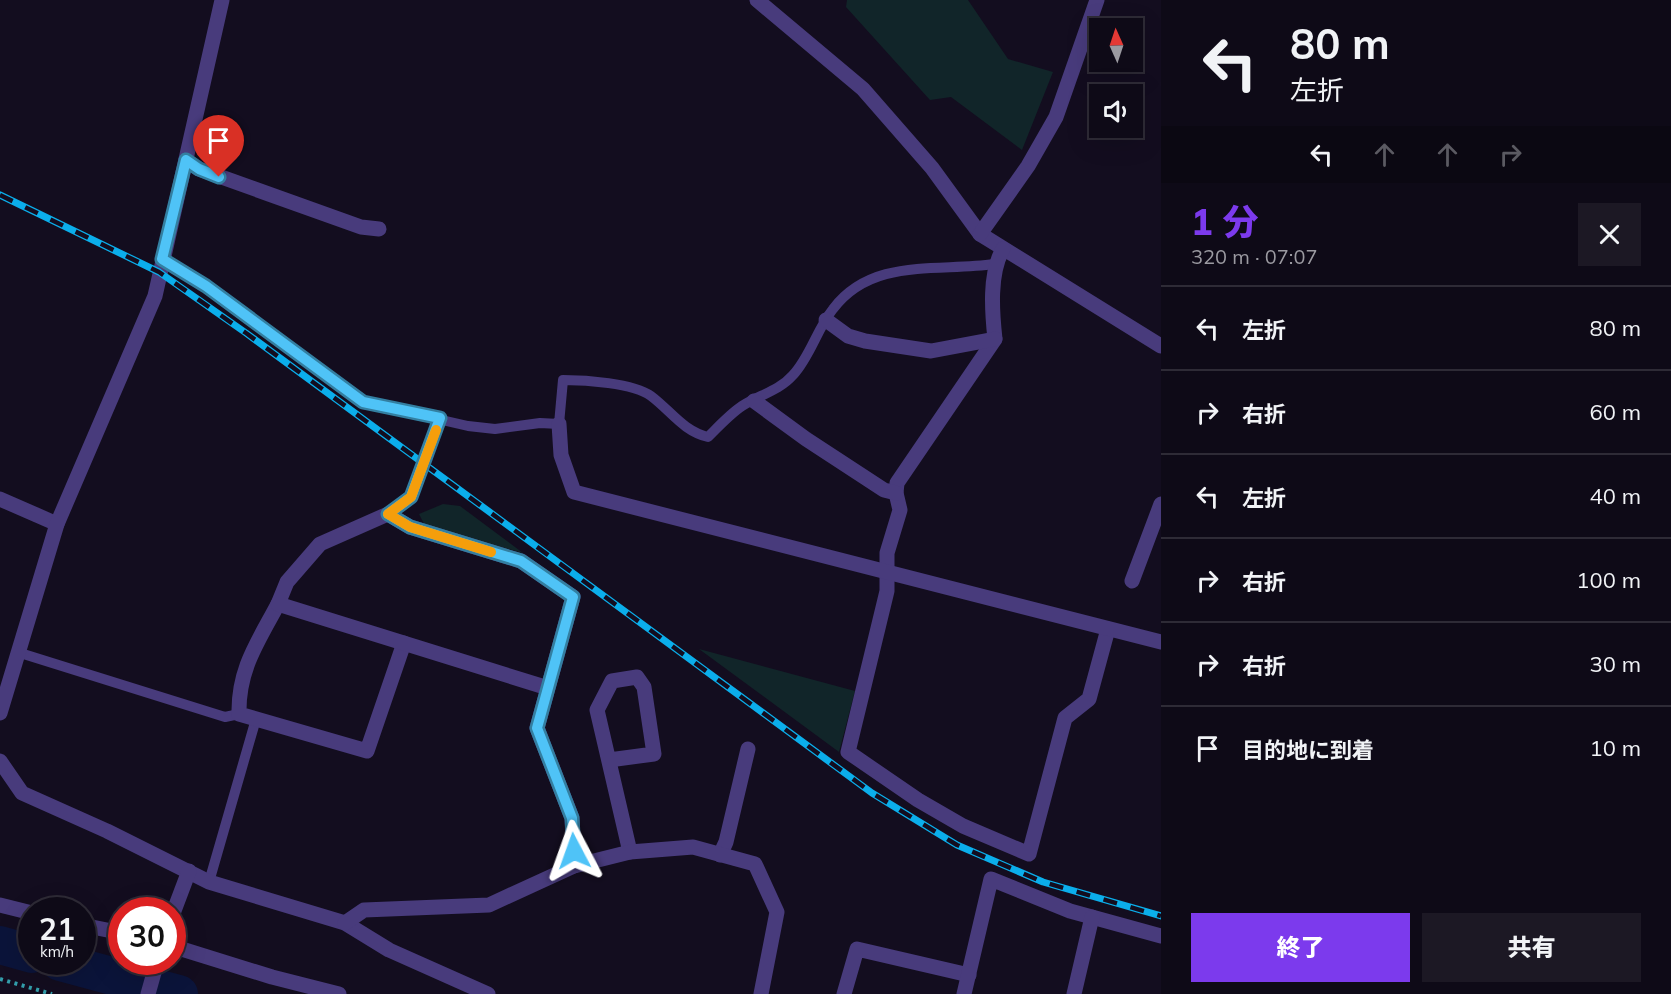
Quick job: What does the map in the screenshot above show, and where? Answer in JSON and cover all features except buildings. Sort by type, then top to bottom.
[{"type":"street","points":[[0,713],[57,524],[149,311],[222,0]]},
{"type":"street","points":[[757,0],[863,89],[932,168],[980,234],[1161,346]]},
{"type":"street","points":[[980,234],[1028,166],[1056,117],[1097,0]]},
{"type":"street","points":[[186,160],[199,169],[361,227],[379,229]]},
{"type":"street","points":[[1003,249],[994,264],[995,339],[897,483],[896,493],[900,510],[887,553],[886,591],[848,752],[918,800],[963,826],[1029,854],[1065,718],[1089,699],[1108,628]]},
{"type":"street","points":[[826,320],[848,336],[865,341],[931,351],[995,339]]},
{"type":"street","points":[[754,401],[806,439],[884,490],[896,493]]},
{"type":"street","points":[[559,424],[561,455],[574,492],[1161,642]]},
{"type":"street","points":[[0,499],[57,524]]},
{"type":"street","points":[[1132,581],[1161,504]]},
{"type":"street","points":[[404,643],[367,751],[239,714],[238,691],[244,669],[287,582],[320,544],[388,514],[410,527],[521,561],[573,597],[537,728],[572,818],[574,866]]},
{"type":"street","points":[[278,604],[548,688]]},
{"type":"street","points":[[609,760],[654,754],[644,687],[637,677],[612,681],[597,710],[630,852]]},
{"type":"street","points":[[720,855],[726,842],[748,749]]},
{"type":"street","points":[[0,761],[22,793],[209,882],[345,923],[389,950],[489,994]]},
{"type":"street","points":[[345,923],[364,910],[489,905],[574,866],[630,852],[677,847],[693,848],[755,864],[777,912],[761,994]]},
{"type":"street","points":[[179,897],[189,871]]},
{"type":"street","points":[[964,994],[991,879],[1025,895],[1161,936]]},
{"type":"street","points":[[0,905],[18,910]]},
{"type":"street","points":[[1074,994],[1092,916]]},
{"type":"street","points":[[844,994],[857,948],[969,975]]},
{"type":"street","points":[[186,950],[272,977],[339,994]]},
{"type":"street","points":[[148,994],[153,975]]},
{"type":"lane","points":[[162,259],[206,286],[363,402],[468,426],[495,429],[540,423],[559,424],[563,380],[585,380],[642,391],[690,431],[708,436],[737,410],[784,384],[795,374],[826,320],[848,291],[880,276],[915,269],[994,264]]},
{"type":"lane","points":[[388,514],[411,497],[440,418]]},
{"type":"lane","points":[[17,652],[225,717],[239,714]]},
{"type":"lane","points":[[209,882],[256,719]]},
{"type":"path","points":[[0,980],[52,994]]},
{"type":"green space","points":[[847,0],[968,0],[1008,59],[1053,72],[1022,150],[951,97],[930,100],[846,7]]},
{"type":"green space","points":[[443,504],[460,506],[523,553],[425,526],[419,514]]},
{"type":"green space","points":[[699,649],[855,691],[839,752]]},
{"type":"waterway","points":[[0,945],[18,950]]},
{"type":"waterway","points":[[96,972],[179,994]]},
{"type":"railway","points":[[0,195],[159,272],[246,333],[872,793],[957,845],[1043,882],[1161,916]]},
{"type":"slow traffic","points":[[436,430],[419,481],[411,497],[388,514],[410,527],[491,552]]},
{"type":"route","points":[[219,177],[199,169],[186,160],[162,259],[206,286],[363,402],[440,418],[419,481],[411,497],[388,514],[410,527],[521,561],[573,597],[537,728],[572,818],[574,851]]}]
